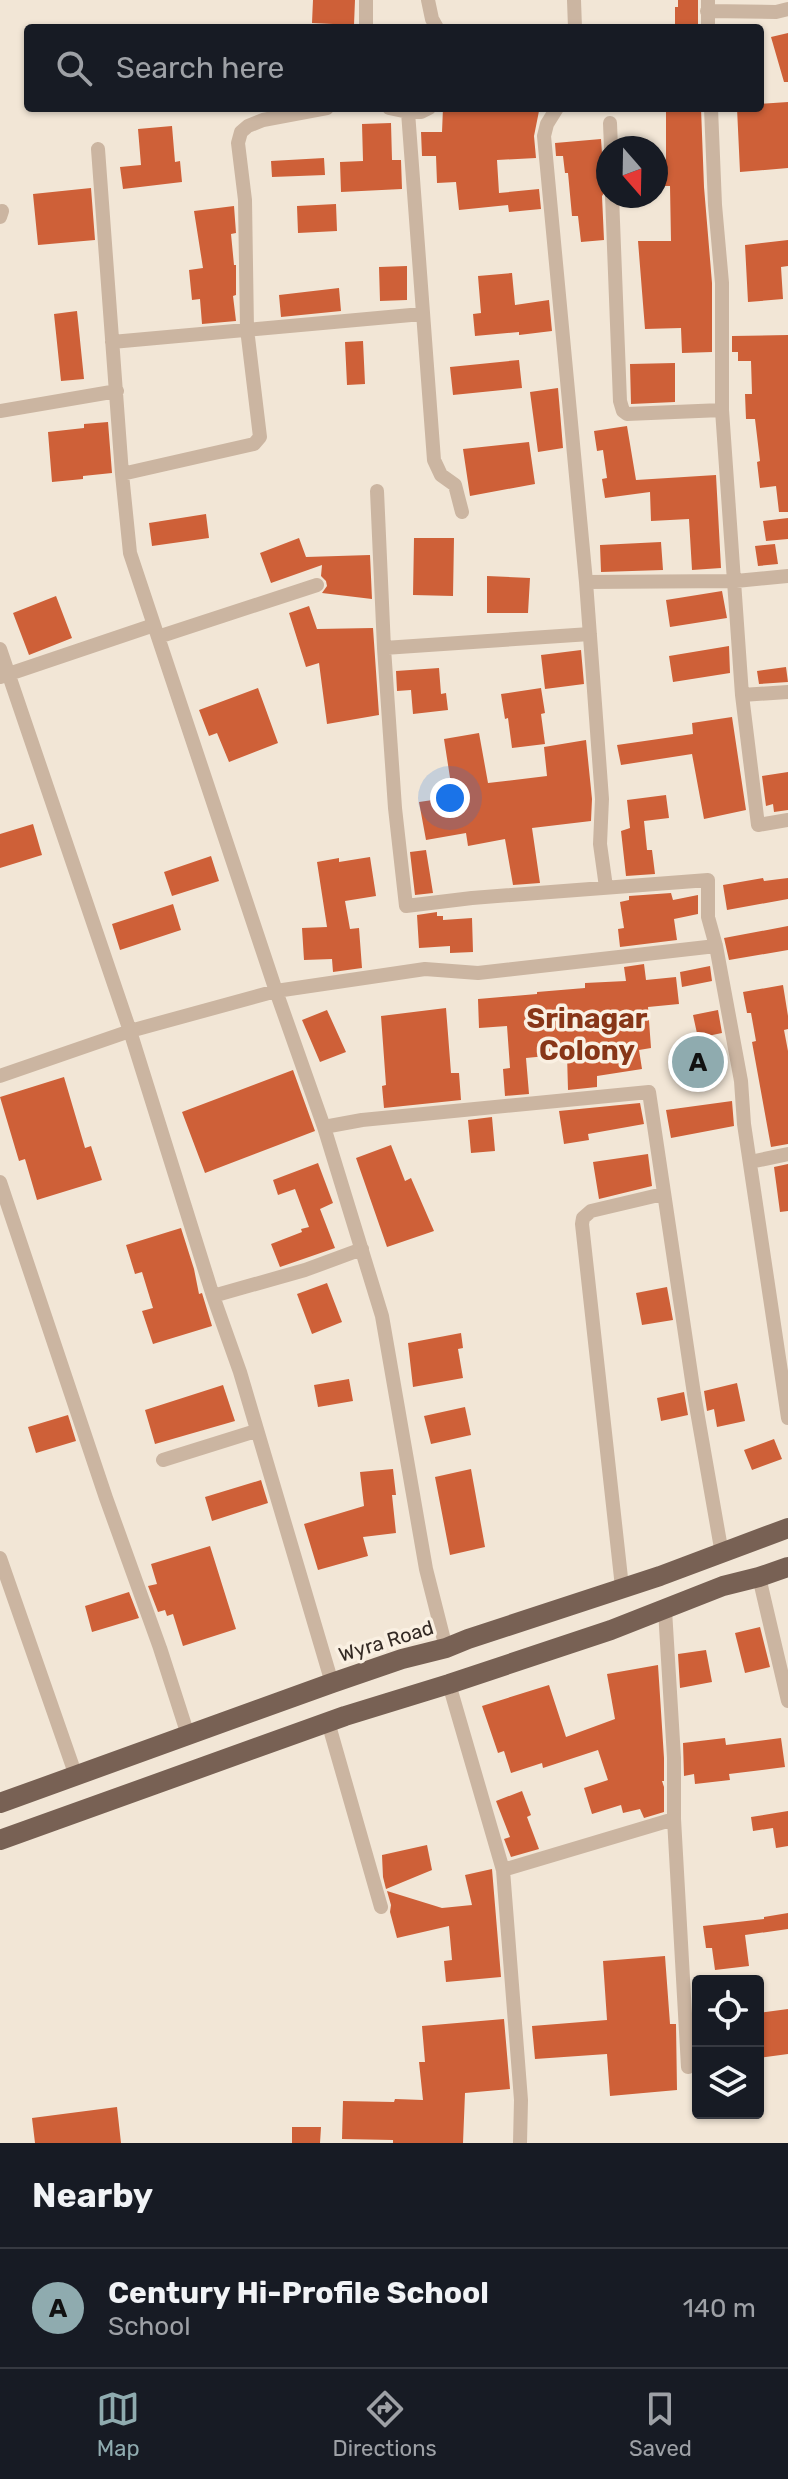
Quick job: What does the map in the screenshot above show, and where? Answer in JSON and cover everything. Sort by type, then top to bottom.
[{"type":"main road","name":"Wyra Road","points":[[0,1803],[332,1683],[446,1648],[722,1554],[788,1528]]},
{"type":"main road","points":[[0,1840],[328,1722],[665,1610],[723,1586],[788,1567]]},
{"type":"main road","points":[[402,1659],[412,1696]]},
{"type":"street","points":[[366,0],[366,24]]},
{"type":"street","points":[[428,0],[435,24]]},
{"type":"street","points":[[574,0],[575,24]]},
{"type":"street","points":[[708,6],[776,12],[788,9]]},
{"type":"street","points":[[122,474],[254,444],[260,437],[247,329],[245,200],[238,143],[241,132],[248,126],[306,112]]},
{"type":"street","points":[[421,112],[408,112],[434,460],[441,475],[455,485],[462,512]]},
{"type":"street","points":[[554,112],[544,136],[586,582],[602,799],[600,844],[606,887]]},
{"type":"street","points":[[711,112],[722,283],[722,410],[742,695],[758,825],[788,820]]},
{"type":"street","points":[[610,123],[611,136]]},
{"type":"street","points":[[98,149],[130,553],[324,1127],[382,1316],[426,1569],[446,1648]]},
{"type":"street","points":[[612,208],[620,401],[623,411],[627,414],[722,410]]},
{"type":"street","points":[[112,342],[422,314]]},
{"type":"street","points":[[0,411],[117,391]]},
{"type":"street","points":[[377,491],[395,808],[406,906],[708,880],[708,917],[741,1081],[788,1418]]},
{"type":"street","points":[[586,582],[736,581],[788,576]]},
{"type":"street","points":[[4,676],[317,585]]},
{"type":"street","points":[[384,648],[590,634]]},
{"type":"street","points":[[0,649],[4,676],[130,1031],[240,1372],[332,1683]]},
{"type":"street","points":[[742,695],[788,692]]},
{"type":"street","points":[[0,1076],[130,1031],[276,991],[425,969],[478,973],[716,946]]},
{"type":"street","points":[[324,1127],[362,1120],[649,1092],[722,1554]]},
{"type":"street","points":[[750,1162],[788,1154]]},
{"type":"street","points":[[0,1182],[188,1735]]},
{"type":"street","points":[[622,1587],[582,1224],[583,1218],[591,1211],[663,1194]]},
{"type":"street","points":[[213,1296],[305,1270],[362,1249]]},
{"type":"street","points":[[163,1460],[256,1431]]},
{"type":"street","points":[[0,1558],[76,1776]]},
{"type":"street","points":[[759,1577],[788,1701]]},
{"type":"street","points":[[665,1610],[688,2067]]},
{"type":"street","points":[[449,1684],[503,1870],[521,2100],[520,2143]]},
{"type":"street","points":[[328,1722],[381,1907]]},
{"type":"street","points":[[503,1870],[674,1819]]},
{"type":"building","points":[[313,0],[355,0],[354,24],[312,23]]},
{"type":"building","points":[[678,0],[698,0],[698,24],[675,24],[675,7],[678,7]]},
{"type":"building","points":[[788,33],[788,82],[784,82],[771,37]]},
{"type":"building","points":[[788,102],[788,168],[740,172],[737,112],[764,112],[764,104]]},
{"type":"building","points":[[443,112],[539,112],[534,136],[536,158],[497,160],[499,193],[539,189],[541,209],[509,212],[508,205],[459,210],[456,182],[437,183],[436,156],[422,156],[421,132],[442,132]]},
{"type":"building","points":[[666,112],[701,112],[712,283],[712,352],[682,353],[681,328],[645,329],[638,241],[671,241]]},
{"type":"building","points":[[391,123],[392,160],[401,160],[402,189],[341,192],[340,162],[363,161],[362,124]]},
{"type":"building","points":[[172,126],[175,162],[180,161],[182,182],[123,189],[120,167],[141,165],[138,129]]},
{"type":"building","points":[[596,139],[596,208],[603,208],[604,240],[581,242],[578,216],[572,216],[568,173],[565,173],[563,156],[556,156],[555,143]]},
{"type":"building","points":[[324,158],[325,175],[272,177],[271,161]]},
{"type":"building","points":[[91,188],[95,240],[38,245],[33,194]]},
{"type":"building","points":[[336,204],[337,231],[298,233],[297,206]]},
{"type":"building","points":[[234,206],[236,233],[231,234],[236,265],[236,295],[233,296],[236,321],[202,324],[200,299],[192,300],[189,270],[203,268],[194,211]]},
{"type":"building","points":[[788,240],[788,266],[781,267],[783,299],[748,302],[745,245]]},
{"type":"building","points":[[407,266],[407,300],[380,301],[379,267]]},
{"type":"building","points":[[512,273],[515,305],[549,300],[552,331],[475,336],[473,314],[481,313],[478,276]]},
{"type":"building","points":[[339,288],[341,311],[281,317],[279,295]]},
{"type":"building","points":[[77,311],[84,379],[61,381],[54,314]]},
{"type":"building","points":[[788,335],[788,512],[779,512],[776,486],[760,488],[755,419],[746,419],[745,394],[752,394],[751,361],[738,361],[738,352],[732,352],[732,336]]},
{"type":"building","points":[[363,341],[365,384],[347,385],[345,342]]},
{"type":"building","points":[[519,360],[522,388],[453,395],[450,367]]},
{"type":"building","points":[[675,363],[675,402],[631,404],[630,364]]},
{"type":"building","points":[[558,388],[563,448],[538,452],[530,392]]},
{"type":"building","points":[[108,422],[112,473],[52,482],[48,432]]},
{"type":"building","points":[[627,426],[636,480],[716,475],[721,568],[692,570],[689,519],[651,521],[650,492],[605,498],[602,479],[607,478],[603,450],[597,451],[594,431]]},
{"type":"building","points":[[529,442],[535,484],[470,496],[463,449]]},
{"type":"building","points":[[206,514],[209,538],[152,546],[149,523]]},
{"type":"building","points":[[788,518],[788,539],[766,541],[763,521]]},
{"type":"building","points":[[299,538],[306,557],[370,555],[372,599],[322,593],[327,586],[321,576],[322,565],[271,583],[260,553]]},
{"type":"building","points":[[414,538],[454,538],[453,596],[413,595]]},
{"type":"building","points":[[661,542],[663,570],[601,572],[600,545]]},
{"type":"building","points":[[775,544],[778,564],[758,566],[755,546]]},
{"type":"building","points":[[487,576],[530,578],[528,613],[487,613]]},
{"type":"building","points":[[722,591],[727,618],[670,627],[666,600]]},
{"type":"building","points":[[56,596],[72,638],[29,655],[13,613]]},
{"type":"building","points":[[309,606],[317,629],[373,628],[379,715],[327,724],[319,663],[306,667],[289,613]]},
{"type":"building","points":[[729,646],[730,673],[673,682],[669,656]]},
{"type":"building","points":[[581,650],[584,684],[545,689],[541,655]]},
{"type":"building","points":[[786,667],[788,682],[759,684],[757,671]]},
{"type":"building","points":[[439,668],[441,694],[446,693],[448,710],[413,714],[411,690],[397,691],[396,671]]},
{"type":"building","points":[[258,688],[278,743],[229,762],[217,733],[209,736],[199,710]]},
{"type":"building","points":[[541,688],[545,744],[512,748],[501,694]]},
{"type":"building","points":[[732,717],[746,810],[704,819],[692,754],[621,765],[617,745],[693,734],[692,723]]},
{"type":"building","points":[[479,733],[488,783],[547,776],[544,747],[586,740],[591,821],[532,828],[540,883],[513,885],[505,839],[468,846],[466,833],[426,840],[419,802],[453,797],[444,739]]},
{"type":"building","points":[[788,772],[788,810],[774,812],[773,804],[766,806],[762,776]]},
{"type":"building","points":[[666,795],[669,818],[644,821],[647,850],[652,850],[655,874],[626,876],[621,831],[630,828],[627,800]]},
{"type":"building","points":[[33,824],[42,855],[0,868],[0,834]]},
{"type":"building","points":[[426,850],[433,893],[415,895],[410,852]]},
{"type":"building","points":[[211,856],[219,881],[172,896],[164,872]]},
{"type":"building","points":[[370,857],[376,896],[345,901],[350,929],[359,928],[362,968],[333,972],[332,959],[304,960],[302,928],[327,927],[317,862]]},
{"type":"building","points":[[763,878],[764,881],[788,878],[788,899],[727,910],[723,885]]},
{"type":"building","points":[[671,893],[673,900],[698,895],[698,914],[674,919],[677,940],[620,947],[618,929],[624,928],[620,902],[629,900],[629,896]]},
{"type":"building","points":[[173,904],[181,930],[120,950],[112,924]]},
{"type":"building","points":[[437,912],[443,920],[472,918],[473,952],[450,953],[450,946],[419,948],[417,915]]},
{"type":"building","points":[[788,926],[788,950],[729,960],[724,938]]},
{"type":"building","points":[[644,964],[646,980],[676,977],[679,1004],[648,1007],[651,1048],[639,1050],[642,1069],[597,1076],[597,1087],[568,1090],[567,1054],[526,1058],[529,1094],[505,1096],[503,1069],[510,1068],[507,1026],[479,1028],[478,999],[585,988],[585,983],[626,981],[624,967]]},
{"type":"building","points":[[710,966],[712,981],[682,987],[680,972]]},
{"type":"building","points":[[783,985],[788,1016],[788,1029],[784,1030],[788,1051],[788,1144],[771,1147],[752,1042],[756,1041],[751,1013],[747,1013],[743,992]]},
{"type":"building","points":[[446,1008],[451,1073],[459,1073],[461,1100],[384,1108],[382,1086],[386,1085],[381,1016]]},
{"type":"building","points":[[327,1010],[346,1052],[320,1062],[302,1020]]},
{"type":"building","points":[[718,1010],[722,1033],[698,1038],[693,1015]]},
{"type":"building","points":[[293,1070],[315,1131],[205,1173],[182,1112]]},
{"type":"building","points":[[64,1077],[85,1148],[91,1146],[102,1180],[37,1200],[25,1159],[19,1161],[0,1097]]},
{"type":"building","points":[[732,1101],[734,1126],[671,1138],[666,1110]]},
{"type":"building","points":[[640,1103],[644,1124],[588,1134],[589,1140],[564,1144],[559,1111]]},
{"type":"building","points":[[492,1117],[495,1151],[471,1153],[468,1120]]},
{"type":"building","points":[[391,1145],[405,1181],[411,1178],[434,1231],[387,1247],[356,1158]]},
{"type":"building","points":[[648,1154],[652,1186],[599,1199],[593,1162]]},
{"type":"building","points":[[318,1163],[333,1203],[320,1209],[335,1248],[280,1267],[271,1244],[309,1227],[295,1189],[278,1195],[273,1180]]},
{"type":"building","points":[[788,1164],[788,1211],[780,1212],[774,1167]]},
{"type":"building","points":[[181,1228],[199,1294],[202,1293],[212,1326],[153,1344],[142,1311],[153,1308],[142,1272],[135,1274],[126,1245]]},
{"type":"building","points":[[327,1283],[342,1322],[312,1334],[297,1294]]},
{"type":"building","points":[[667,1287],[673,1320],[642,1325],[636,1293]]},
{"type":"building","points":[[461,1333],[463,1348],[458,1349],[463,1378],[413,1387],[408,1343]]},
{"type":"building","points":[[349,1379],[353,1401],[318,1407],[314,1385]]},
{"type":"building","points":[[737,1383],[745,1421],[717,1427],[714,1409],[707,1411],[704,1391]]},
{"type":"building","points":[[223,1385],[235,1421],[155,1444],[145,1410]]},
{"type":"building","points":[[684,1392],[688,1415],[661,1421],[657,1398]]},
{"type":"building","points":[[465,1407],[471,1435],[431,1444],[424,1416]]},
{"type":"building","points":[[68,1415],[76,1441],[36,1453],[28,1427]]},
{"type":"building","points":[[774,1439],[782,1459],[752,1470],[744,1450]]},
{"type":"building","points":[[393,1469],[396,1533],[363,1537],[368,1556],[318,1570],[304,1524],[364,1506],[360,1472]]},
{"type":"building","points":[[471,1469],[485,1547],[450,1555],[435,1477]]},
{"type":"building","points":[[261,1480],[268,1503],[212,1521],[205,1497]]},
{"type":"building","points":[[210,1546],[236,1629],[183,1646],[173,1614],[167,1616],[165,1610],[158,1612],[148,1586],[157,1584],[151,1564]]},
{"type":"building","points":[[129,1592],[139,1618],[92,1632],[85,1606]]},
{"type":"building","points":[[760,1627],[770,1667],[745,1673],[735,1633]]},
{"type":"building","points":[[706,1650],[712,1682],[680,1688],[678,1654]]},
{"type":"building","points":[[658,1665],[664,1812],[644,1818],[640,1809],[623,1813],[621,1805],[592,1814],[584,1788],[608,1780],[598,1750],[543,1768],[542,1763],[511,1773],[504,1751],[498,1753],[482,1706],[549,1685],[566,1737],[615,1719],[607,1674]]},
{"type":"building","points":[[725,1738],[726,1745],[781,1738],[785,1767],[729,1774],[730,1780],[695,1784],[694,1774],[684,1776],[683,1743]]},
{"type":"building","points":[[522,1791],[531,1815],[527,1817],[539,1849],[511,1857],[504,1839],[510,1837],[496,1801]]},
{"type":"building","points":[[788,1811],[788,1846],[776,1848],[773,1828],[753,1831],[751,1817]]},
{"type":"building","points":[[427,1845],[432,1870],[386,1889],[382,1855]]},
{"type":"building","points":[[492,1869],[501,1977],[446,1982],[444,1961],[452,1960],[449,1926],[397,1938],[387,1891],[442,1908],[472,1905],[465,1875]]},
{"type":"building","points":[[788,1913],[788,1929],[745,1935],[749,1966],[715,1970],[712,1948],[706,1948],[703,1926]]},
{"type":"building","points":[[665,1956],[670,2024],[676,2024],[677,2090],[610,2096],[607,2054],[535,2059],[532,2026],[607,2020],[603,1961]]},
{"type":"building","points":[[788,2009],[788,2054],[764,2057],[764,2012]]},
{"type":"building","points":[[504,2019],[510,2089],[465,2093],[463,2143],[342,2139],[343,2101],[423,2100],[419,2062],[425,2062],[422,2026]]},
{"type":"building","points":[[117,2107],[121,2143],[35,2143],[32,2118]]},
{"type":"building","points":[[292,2127],[321,2127],[320,2143],[292,2143]]},
{"type":"place","name":"Century Hi-Profile School","points":[[698,1062]]},
{"type":"district","name":"Srinagar Colony","points":[[587,1034]]}]
